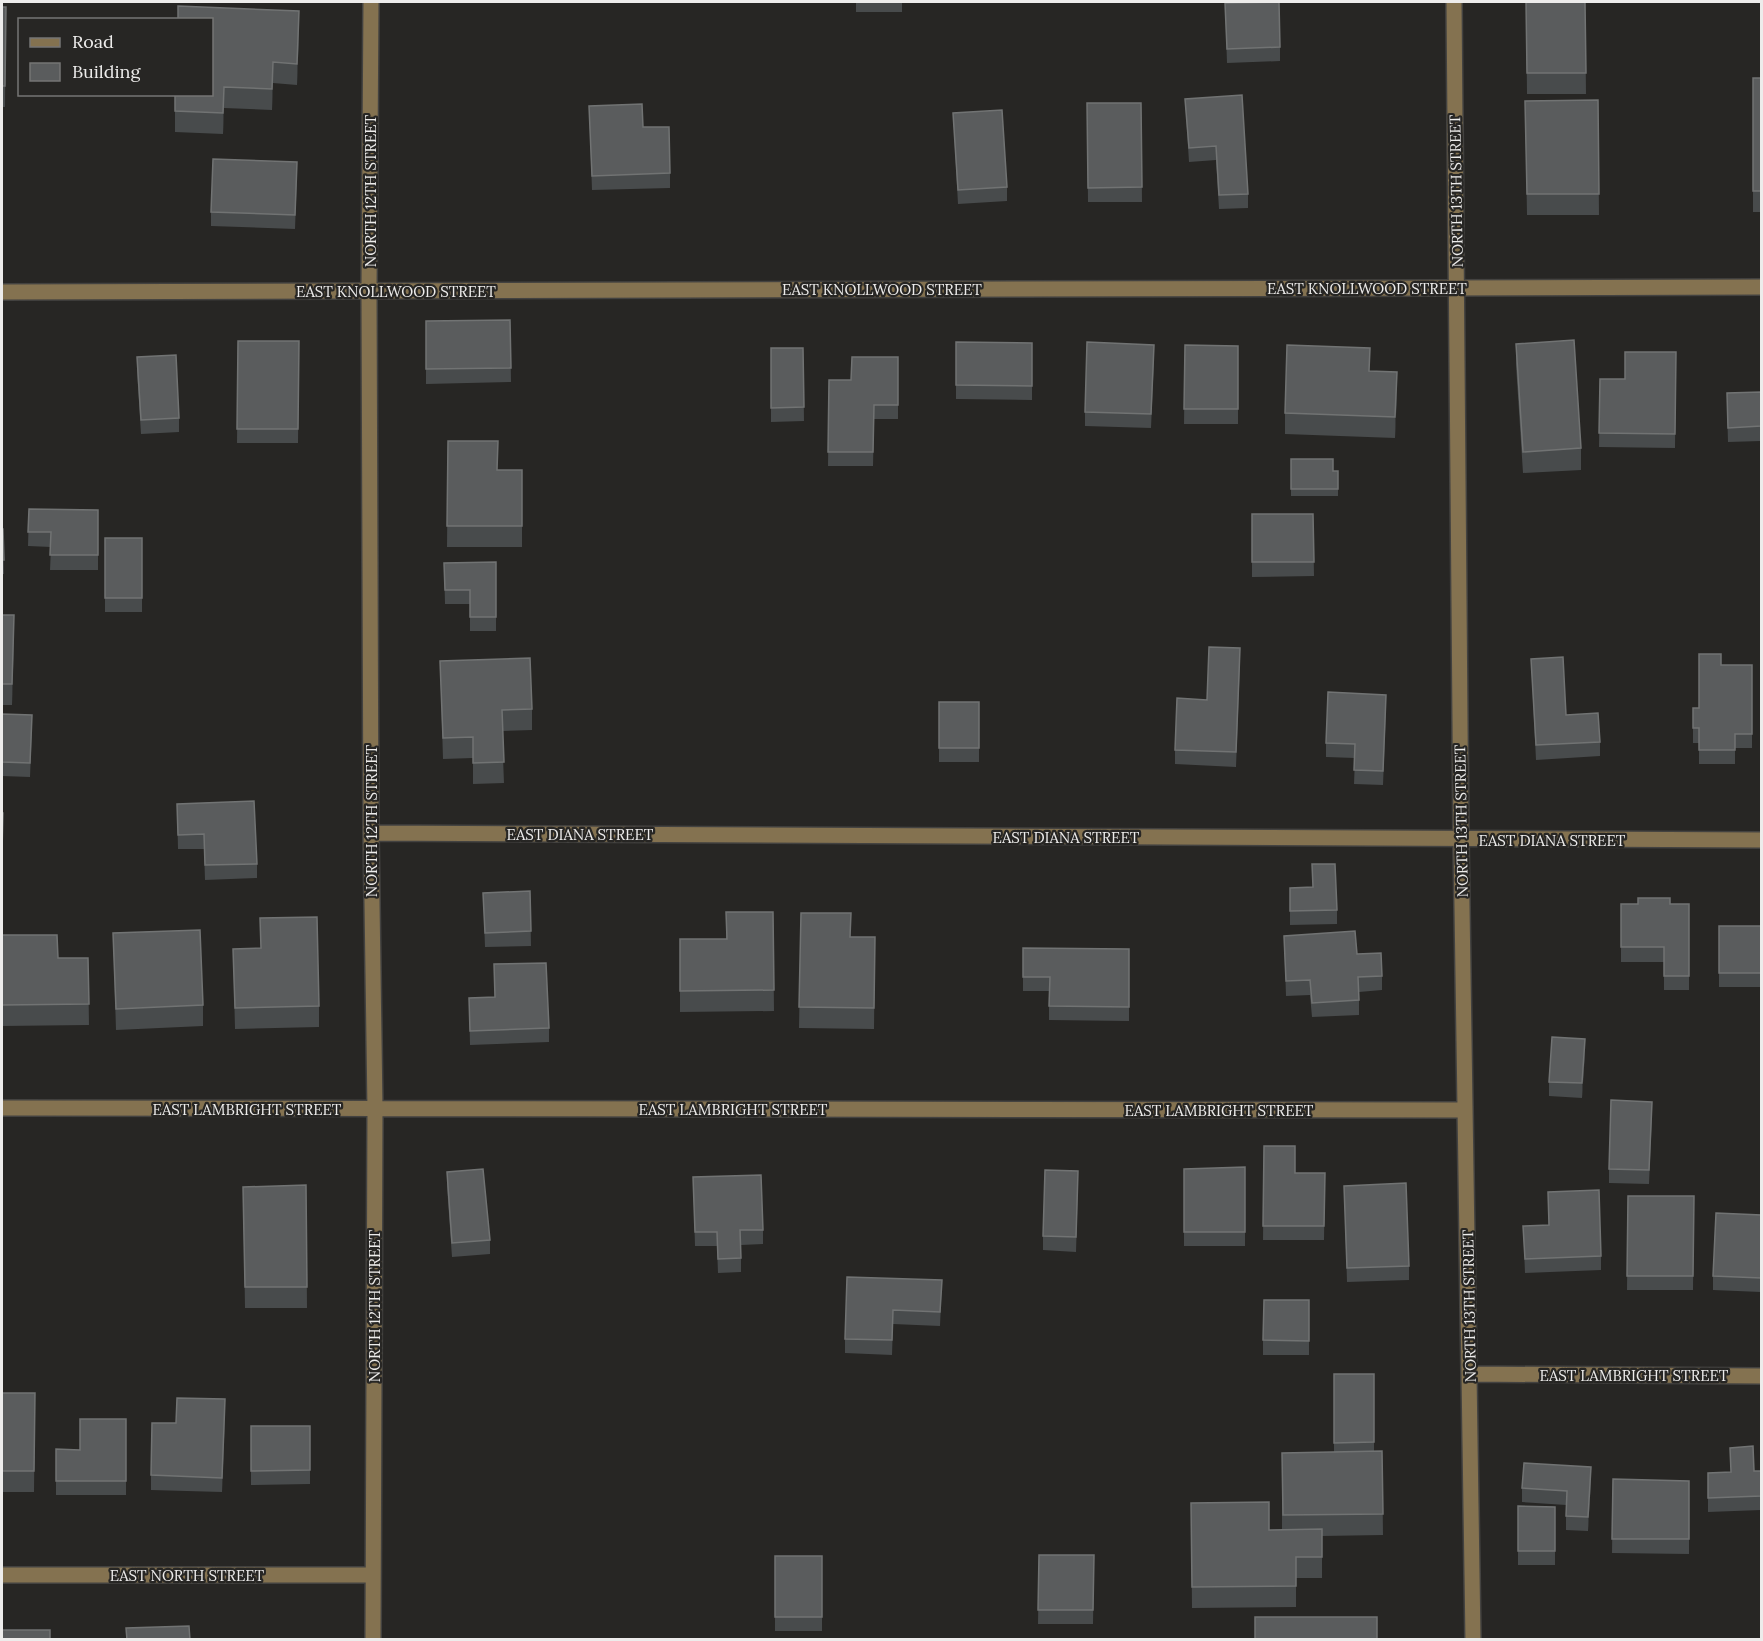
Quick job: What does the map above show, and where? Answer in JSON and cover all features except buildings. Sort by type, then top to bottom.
[{"type":"street","name":"NORTH 12TH STREET","points":[[372,2],[369,291],[371,833],[375,1109],[373,1640]]},
{"type":"street","name":"NORTH 13TH STREET","points":[[1454,2],[1461,840],[1473,1640]]},
{"type":"street","name":"EAST KNOLLWOOD STREET","points":[[2,292],[1761,287]]},
{"type":"street","name":"EAST DIANA STREET","points":[[371,833],[1761,840]]},
{"type":"street","name":"EAST LAMBRIGHT STREET","points":[[2,1108],[1465,1110]]},
{"type":"street","name":"EAST LAMBRIGHT STREET","points":[[1470,1374],[1761,1376]]},
{"type":"street","name":"EAST NORTH STREET","points":[[2,1575],[373,1575]]}]
